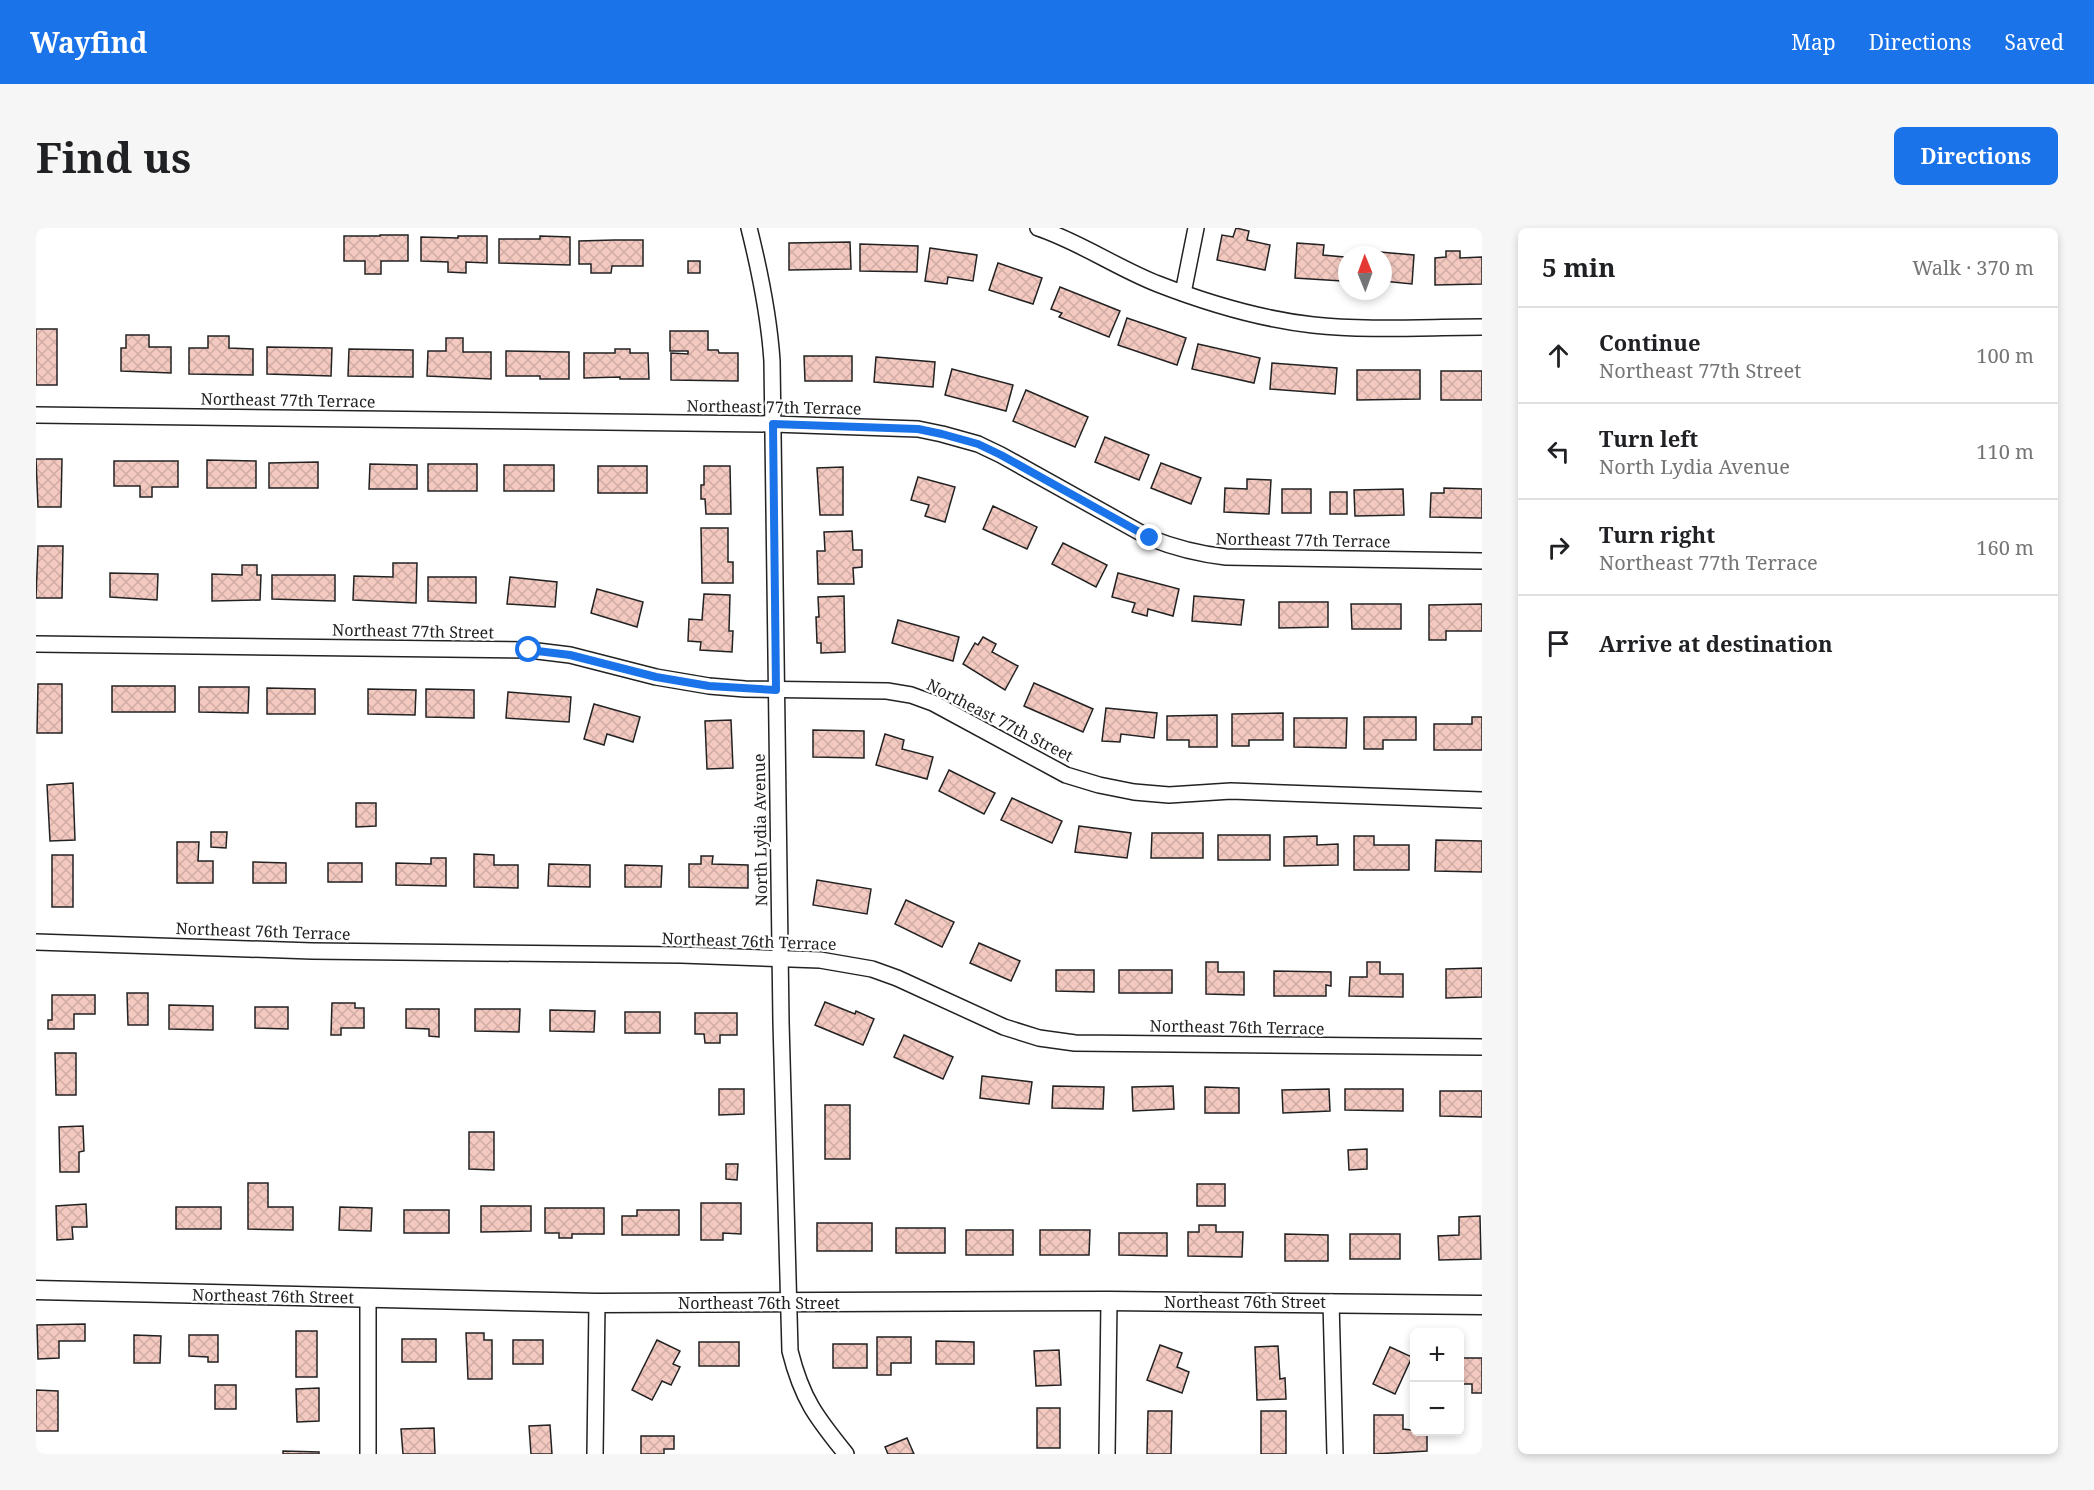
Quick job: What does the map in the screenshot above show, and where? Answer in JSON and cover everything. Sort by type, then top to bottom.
[{"type":"street","name":"North Lydia Avenue","points":[[749,228],[762,281],[770,328],[780,959],[790,1351],[796,1375],[816,1417],[846,1454]]},
{"type":"street","points":[[1038,228],[1085,248],[1127,271],[1183,293],[1261,317],[1331,327],[1482,327]]},
{"type":"street","points":[[1183,293],[1196,228]]},
{"type":"street","name":"Northeast 77th Terrace","points":[[36,414],[773,424],[918,429],[969,442],[1001,455],[1150,538],[1174,548],[1200,554],[1238,557],[1482,561]]},
{"type":"street","name":"Northeast 77th Street","points":[[36,644],[529,650],[570,655],[656,677],[709,686],[776,690],[887,691],[910,695],[933,703],[1065,775],[1134,792],[1169,795],[1231,791],[1482,800]]},
{"type":"street","name":"Northeast 76th Terrace","points":[[36,942],[312,951],[626,954],[820,960],[872,969],[897,978],[1004,1027],[1039,1038],[1075,1043],[1482,1047]]},
{"type":"street","name":"Northeast 76th Street","points":[[36,1290],[597,1304],[1109,1301],[1482,1305]]},
{"type":"street","points":[[368,1299],[368,1454]]},
{"type":"street","points":[[1107,1454],[1109,1301]]},
{"type":"street","points":[[1331,1302],[1335,1454]]},
{"type":"street","points":[[596,1454],[597,1304]]},
{"type":"building","points":[[1236,228],[1249,231],[1247,240],[1270,245],[1265,270],[1217,260],[1222,235],[1233,237]]},
{"type":"building","points":[[408,235],[408,261],[381,261],[381,274],[365,274],[365,261],[344,261],[344,236]]},
{"type":"building","points":[[458,236],[487,236],[487,263],[466,262],[466,273],[448,272],[448,262],[421,261],[421,237],[458,238]]},
{"type":"building","points":[[540,236],[570,237],[570,265],[499,263],[499,239],[540,239]]},
{"type":"building","points":[[643,240],[643,266],[612,266],[611,273],[591,273],[591,264],[579,264],[579,241]]},
{"type":"building","points":[[850,242],[851,269],[789,270],[789,243]]},
{"type":"building","points":[[1297,243],[1324,245],[1323,255],[1338,256],[1338,281],[1295,278]]},
{"type":"building","points":[[860,244],[918,246],[917,272],[860,271]]},
{"type":"building","points":[[930,248],[977,255],[973,281],[948,277],[947,284],[925,281]]},
{"type":"building","points":[[1446,251],[1460,251],[1460,258],[1482,257],[1482,284],[1435,285],[1435,258],[1446,257]]},
{"type":"building","points":[[1392,253],[1414,255],[1412,284],[1392,282]]},
{"type":"building","points":[[688,261],[700,261],[700,273],[688,273]]},
{"type":"building","points":[[998,263],[1042,278],[1033,304],[989,290]]},
{"type":"building","points":[[1060,287],[1120,311],[1109,337],[1059,317],[1062,313],[1051,309]]},
{"type":"building","points":[[1127,318],[1186,338],[1177,365],[1118,345]]},
{"type":"building","points":[[36,329],[57,329],[57,385],[36,385]]},
{"type":"building","points":[[670,331],[708,331],[708,350],[718,350],[719,353],[738,353],[738,381],[671,380],[671,353],[688,354],[688,351],[670,351]]},
{"type":"building","points":[[126,335],[149,335],[149,347],[171,347],[171,373],[121,371],[121,348],[126,348]]},
{"type":"building","points":[[208,336],[229,336],[229,348],[253,349],[253,375],[189,374],[189,348],[208,348]]},
{"type":"building","points":[[446,338],[463,338],[463,352],[491,352],[491,379],[427,376],[428,351],[446,351]]},
{"type":"building","points":[[1198,344],[1260,358],[1254,383],[1192,369]]},
{"type":"building","points":[[267,347],[332,348],[331,376],[267,374]]},
{"type":"building","points":[[349,349],[413,350],[413,377],[348,376]]},
{"type":"building","points":[[615,349],[630,349],[630,353],[648,353],[649,379],[584,378],[584,353],[615,353]]},
{"type":"building","points":[[506,351],[569,352],[569,379],[506,376]]},
{"type":"building","points":[[804,356],[852,356],[852,381],[805,381]]},
{"type":"building","points":[[876,357],[935,362],[933,387],[874,382]]},
{"type":"building","points":[[1272,363],[1337,368],[1335,394],[1270,389]]},
{"type":"building","points":[[952,369],[1013,385],[1006,411],[945,395]]},
{"type":"building","points":[[1357,370],[1420,370],[1420,399],[1357,400]]},
{"type":"building","points":[[1441,371],[1482,371],[1482,400],[1441,400]]},
{"type":"building","points":[[1026,390],[1088,417],[1075,447],[1013,421]]},
{"type":"building","points":[[1105,437],[1149,455],[1139,480],[1095,462]]},
{"type":"building","points":[[36,459],[62,459],[61,507],[38,507]]},
{"type":"building","points":[[207,460],[256,461],[256,488],[207,488]]},
{"type":"building","points":[[114,461],[178,461],[178,487],[152,487],[152,497],[140,497],[140,486],[114,486]]},
{"type":"building","points":[[318,462],[318,488],[269,488],[269,463]]},
{"type":"building","points":[[1161,463],[1201,478],[1191,504],[1151,488]]},
{"type":"building","points":[[370,464],[417,465],[417,489],[369,489]]},
{"type":"building","points":[[428,464],[477,464],[477,491],[428,491]]},
{"type":"building","points":[[504,465],[554,465],[554,491],[504,491]]},
{"type":"building","points":[[598,466],[647,466],[647,493],[598,493]]},
{"type":"building","points":[[704,466],[730,466],[731,514],[706,514],[705,499],[701,499]]},
{"type":"building","points":[[843,467],[843,515],[820,515],[817,468]]},
{"type":"building","points":[[918,477],[955,487],[945,522],[925,516],[929,505],[911,500]]},
{"type":"building","points":[[1247,479],[1271,480],[1269,514],[1224,512],[1225,488],[1247,489]]},
{"type":"building","points":[[1444,488],[1482,489],[1482,518],[1430,517],[1431,493],[1444,493]]},
{"type":"building","points":[[1282,489],[1311,489],[1311,513],[1282,513]]},
{"type":"building","points":[[1403,489],[1404,515],[1355,516],[1354,490]]},
{"type":"building","points":[[1330,492],[1347,492],[1347,514],[1330,514]]},
{"type":"building","points":[[993,506],[1037,527],[1027,549],[983,529]]},
{"type":"building","points":[[701,528],[728,528],[728,562],[733,562],[733,583],[702,583]]},
{"type":"building","points":[[852,531],[853,550],[862,550],[862,567],[853,568],[854,584],[818,584],[817,551],[825,551],[824,532]]},
{"type":"building","points":[[1063,543],[1107,565],[1096,587],[1052,564]]},
{"type":"building","points":[[38,546],[63,546],[62,598],[36,598]]},
{"type":"building","points":[[393,563],[417,563],[416,603],[353,600],[354,576],[393,577]]},
{"type":"building","points":[[242,565],[257,565],[257,575],[261,575],[260,600],[212,601],[212,574],[242,575]]},
{"type":"building","points":[[110,573],[158,574],[157,600],[110,597]]},
{"type":"building","points":[[1118,573],[1179,589],[1173,616],[1148,609],[1147,616],[1132,612],[1135,603],[1112,597]]},
{"type":"building","points":[[272,575],[335,575],[335,601],[272,599]]},
{"type":"building","points":[[428,577],[476,577],[476,603],[428,601]]},
{"type":"building","points":[[510,577],[557,582],[555,607],[507,604]]},
{"type":"building","points":[[597,589],[643,602],[637,627],[591,613]]},
{"type":"building","points":[[704,594],[730,595],[729,631],[733,631],[732,652],[700,650],[701,642],[688,641],[689,619],[702,620]]},
{"type":"building","points":[[844,596],[845,652],[821,653],[821,643],[817,643],[818,597]]},
{"type":"building","points":[[1194,596],[1244,600],[1241,625],[1192,621]]},
{"type":"building","points":[[1279,602],[1328,602],[1328,627],[1279,628]]},
{"type":"building","points":[[1351,604],[1401,604],[1401,629],[1352,629]]},
{"type":"building","points":[[1482,604],[1482,631],[1446,631],[1446,640],[1429,640],[1429,605]]},
{"type":"building","points":[[898,620],[959,637],[953,661],[892,643]]},
{"type":"building","points":[[983,637],[996,644],[992,652],[1018,666],[1005,690],[963,664],[975,643],[978,645]]},
{"type":"building","points":[[1034,683],[1093,709],[1083,732],[1024,706]]},
{"type":"building","points":[[38,684],[62,684],[62,733],[37,733]]},
{"type":"building","points":[[112,686],[175,686],[175,712],[112,712]]},
{"type":"building","points":[[199,687],[249,687],[248,713],[199,712]]},
{"type":"building","points":[[267,688],[315,689],[315,714],[267,714]]},
{"type":"building","points":[[368,689],[416,690],[415,715],[368,714]]},
{"type":"building","points":[[426,689],[474,690],[474,718],[426,717]]},
{"type":"building","points":[[508,692],[571,697],[569,722],[506,718]]},
{"type":"building","points":[[594,704],[640,717],[633,742],[607,734],[604,745],[584,739]]},
{"type":"building","points":[[1106,708],[1157,713],[1154,738],[1121,734],[1120,742],[1102,741]]},
{"type":"building","points":[[1283,713],[1283,740],[1249,740],[1249,746],[1232,746],[1232,714]]},
{"type":"building","points":[[1217,715],[1217,747],[1189,747],[1189,740],[1167,740],[1167,716]]},
{"type":"building","points":[[1364,717],[1416,717],[1416,740],[1383,740],[1383,749],[1364,749]]},
{"type":"building","points":[[1472,717],[1482,717],[1482,750],[1434,750],[1434,724],[1472,724]]},
{"type":"building","points":[[1294,718],[1347,718],[1346,748],[1294,747]]},
{"type":"building","points":[[731,720],[733,768],[707,769],[705,721]]},
{"type":"building","points":[[813,730],[864,731],[864,758],[813,757]]},
{"type":"building","points":[[885,734],[904,740],[902,749],[933,757],[927,779],[876,765]]},
{"type":"building","points":[[949,770],[995,793],[984,814],[939,791]]},
{"type":"building","points":[[73,783],[75,840],[50,841],[47,785]]},
{"type":"building","points":[[1012,798],[1062,821],[1052,843],[1001,820]]},
{"type":"building","points":[[356,803],[376,803],[376,826],[356,827]]},
{"type":"building","points":[[1079,826],[1131,833],[1127,858],[1075,852]]},
{"type":"building","points":[[211,832],[227,832],[226,848],[211,847]]},
{"type":"building","points":[[1152,833],[1203,833],[1203,858],[1151,858]]},
{"type":"building","points":[[1218,835],[1270,835],[1270,860],[1218,860]]},
{"type":"building","points":[[1317,836],[1317,845],[1338,844],[1338,865],[1284,866],[1284,837]]},
{"type":"building","points":[[1354,836],[1374,836],[1374,845],[1409,845],[1409,870],[1354,870]]},
{"type":"building","points":[[1436,840],[1482,841],[1482,872],[1435,871]]},
{"type":"building","points":[[177,842],[199,842],[198,861],[213,861],[213,883],[177,883]]},
{"type":"building","points":[[474,854],[494,855],[494,865],[518,865],[518,888],[474,887]]},
{"type":"building","points":[[52,855],[73,855],[73,907],[52,907]]},
{"type":"building","points":[[701,856],[713,856],[712,864],[748,865],[748,888],[689,887],[689,864],[701,864]]},
{"type":"building","points":[[431,858],[446,858],[446,886],[396,885],[396,863],[431,864]]},
{"type":"building","points":[[253,862],[286,863],[286,883],[253,883]]},
{"type":"building","points":[[328,863],[362,863],[362,882],[328,882]]},
{"type":"building","points":[[549,864],[590,865],[590,887],[548,886]]},
{"type":"building","points":[[625,865],[662,866],[661,887],[625,887]]},
{"type":"building","points":[[817,880],[871,889],[867,914],[813,905]]},
{"type":"building","points":[[906,900],[954,922],[942,947],[895,924]]},
{"type":"building","points":[[979,943],[1020,961],[1011,981],[970,963]]},
{"type":"building","points":[[1206,962],[1218,962],[1218,972],[1244,972],[1244,995],[1206,994]]},
{"type":"building","points":[[1367,962],[1380,962],[1380,974],[1403,974],[1403,997],[1349,996],[1350,977],[1367,977]]},
{"type":"building","points":[[1482,968],[1482,997],[1446,998],[1446,969]]},
{"type":"building","points":[[1056,970],[1094,970],[1094,992],[1056,991]]},
{"type":"building","points":[[1119,970],[1172,970],[1172,993],[1119,993]]},
{"type":"building","points":[[1274,971],[1331,972],[1331,986],[1326,985],[1326,996],[1274,996]]},
{"type":"building","points":[[127,993],[148,993],[148,1025],[128,1025]]},
{"type":"building","points":[[52,995],[95,995],[95,1014],[74,1014],[74,1029],[48,1029],[48,1020],[52,1020]]},
{"type":"building","points":[[825,1002],[874,1019],[863,1045],[815,1025]]},
{"type":"building","points":[[332,1003],[355,1003],[355,1008],[364,1008],[364,1028],[341,1028],[341,1035],[331,1035]]},
{"type":"building","points":[[169,1005],[213,1006],[213,1030],[169,1029]]},
{"type":"building","points":[[255,1007],[288,1007],[288,1029],[255,1028]]},
{"type":"building","points":[[406,1009],[439,1009],[439,1037],[429,1036],[429,1029],[406,1028]]},
{"type":"building","points":[[475,1009],[520,1009],[519,1032],[475,1031]]},
{"type":"building","points":[[550,1010],[595,1011],[594,1032],[550,1031]]},
{"type":"building","points":[[625,1012],[660,1012],[660,1033],[625,1033]]},
{"type":"building","points":[[695,1013],[737,1013],[737,1035],[720,1035],[720,1043],[705,1043],[704,1034],[695,1034]]},
{"type":"building","points":[[904,1035],[953,1057],[943,1079],[894,1057]]},
{"type":"building","points":[[55,1053],[76,1053],[76,1095],[56,1095]]},
{"type":"building","points":[[982,1076],[1032,1082],[1029,1104],[980,1098]]},
{"type":"building","points":[[1053,1086],[1104,1087],[1103,1109],[1052,1108]]},
{"type":"building","points":[[1173,1086],[1174,1109],[1133,1111],[1132,1087]]},
{"type":"building","points":[[1205,1087],[1239,1088],[1239,1113],[1205,1113]]},
{"type":"building","points":[[719,1089],[744,1089],[744,1114],[719,1115]]},
{"type":"building","points":[[1329,1089],[1330,1111],[1283,1113],[1282,1090]]},
{"type":"building","points":[[1345,1089],[1403,1089],[1403,1111],[1345,1110]]},
{"type":"building","points":[[1440,1091],[1482,1091],[1482,1117],[1440,1116]]},
{"type":"building","points":[[825,1105],[850,1105],[850,1159],[825,1159]]},
{"type":"building","points":[[83,1126],[84,1151],[79,1152],[79,1172],[60,1172],[59,1127]]},
{"type":"building","points":[[469,1132],[494,1132],[494,1170],[469,1169]]},
{"type":"building","points":[[1367,1149],[1367,1169],[1349,1170],[1348,1150]]},
{"type":"building","points":[[726,1164],[738,1164],[737,1180],[726,1179]]},
{"type":"building","points":[[248,1183],[268,1183],[268,1207],[293,1207],[293,1230],[248,1229]]},
{"type":"building","points":[[1197,1184],[1225,1184],[1225,1206],[1197,1206]]},
{"type":"building","points":[[701,1203],[741,1203],[741,1234],[723,1233],[723,1240],[701,1240]]},
{"type":"building","points":[[86,1204],[87,1227],[72,1227],[73,1239],[57,1240],[56,1206]]},
{"type":"building","points":[[481,1206],[531,1206],[531,1231],[481,1232]]},
{"type":"building","points":[[176,1207],[221,1207],[221,1229],[176,1229]]},
{"type":"building","points":[[340,1207],[372,1208],[371,1231],[339,1230]]},
{"type":"building","points":[[545,1208],[604,1208],[604,1234],[572,1234],[572,1238],[559,1238],[559,1233],[545,1233]]},
{"type":"building","points":[[404,1210],[449,1210],[449,1233],[404,1233]]},
{"type":"building","points":[[637,1210],[679,1210],[679,1235],[622,1235],[622,1216],[637,1216]]},
{"type":"building","points":[[1480,1216],[1481,1259],[1439,1260],[1438,1236],[1459,1235],[1459,1217]]},
{"type":"building","points":[[817,1223],[872,1223],[872,1251],[817,1251]]},
{"type":"building","points":[[1199,1225],[1216,1225],[1216,1232],[1243,1232],[1242,1257],[1188,1256],[1188,1232],[1199,1232]]},
{"type":"building","points":[[896,1228],[945,1228],[945,1253],[896,1253]]},
{"type":"building","points":[[966,1230],[1013,1230],[1013,1255],[966,1255]]},
{"type":"building","points":[[1040,1230],[1090,1230],[1089,1255],[1040,1255]]},
{"type":"building","points":[[1119,1233],[1167,1233],[1167,1256],[1119,1255]]},
{"type":"building","points":[[1285,1234],[1328,1235],[1328,1261],[1285,1261]]},
{"type":"building","points":[[1350,1234],[1400,1234],[1400,1259],[1350,1259]]},
{"type":"building","points":[[85,1324],[85,1341],[59,1341],[59,1358],[38,1359],[37,1325]]},
{"type":"building","points":[[296,1331],[317,1331],[317,1377],[296,1377]]},
{"type":"building","points":[[466,1333],[484,1333],[484,1340],[492,1340],[492,1379],[468,1379]]},
{"type":"building","points":[[134,1335],[161,1336],[160,1363],[134,1363]]},
{"type":"building","points":[[189,1335],[218,1335],[218,1362],[208,1362],[208,1357],[189,1356]]},
{"type":"building","points":[[877,1337],[911,1337],[911,1363],[891,1363],[891,1375],[877,1375]]},
{"type":"building","points":[[402,1339],[436,1339],[436,1362],[402,1362]]},
{"type":"building","points":[[513,1340],[543,1340],[543,1364],[513,1364]]},
{"type":"building","points":[[657,1340],[680,1351],[673,1364],[680,1367],[671,1385],[662,1381],[652,1400],[632,1390]]},
{"type":"building","points":[[936,1341],[974,1342],[974,1364],[936,1364]]},
{"type":"building","points":[[699,1342],[739,1342],[739,1366],[699,1366]]},
{"type":"building","points":[[833,1344],[867,1344],[867,1368],[833,1368]]},
{"type":"building","points":[[1160,1345],[1182,1353],[1177,1367],[1189,1372],[1182,1393],[1147,1380]]},
{"type":"building","points":[[1278,1346],[1280,1379],[1285,1378],[1286,1399],[1257,1400],[1255,1347]]},
{"type":"building","points":[[1390,1347],[1410,1356],[1410,1361],[1395,1394],[1373,1384]]},
{"type":"building","points":[[1059,1350],[1061,1385],[1036,1386],[1034,1351]]},
{"type":"building","points":[[1464,1358],[1482,1358],[1482,1393],[1472,1393],[1472,1384],[1464,1384]]},
{"type":"building","points":[[215,1385],[236,1385],[236,1409],[215,1409]]},
{"type":"building","points":[[319,1388],[319,1421],[297,1422],[296,1389]]},
{"type":"building","points":[[36,1390],[58,1391],[58,1431],[36,1431]]},
{"type":"building","points":[[1037,1408],[1060,1408],[1060,1448],[1037,1448]]},
{"type":"building","points":[[1148,1411],[1172,1411],[1171,1454],[1147,1454]]},
{"type":"building","points":[[1261,1411],[1286,1411],[1286,1454],[1261,1454]]},
{"type":"building","points":[[1374,1415],[1403,1415],[1403,1429],[1410,1430],[1410,1436],[1427,1436],[1427,1451],[1374,1454]]},
{"type":"building","points":[[550,1425],[552,1454],[531,1454],[529,1426]]},
{"type":"building","points":[[434,1428],[435,1454],[403,1454],[401,1429]]},
{"type":"building","points":[[641,1436],[674,1436],[674,1449],[664,1449],[664,1454],[641,1454]]},
{"type":"building","points":[[907,1438],[914,1454],[888,1454],[885,1447]]},
{"type":"building","points":[[283,1451],[319,1452],[319,1454],[283,1454]]},
{"type":"route","points":[[529,650],[570,655],[656,677],[709,686],[776,690],[773,424],[918,429],[978,444],[1150,538]]}]
